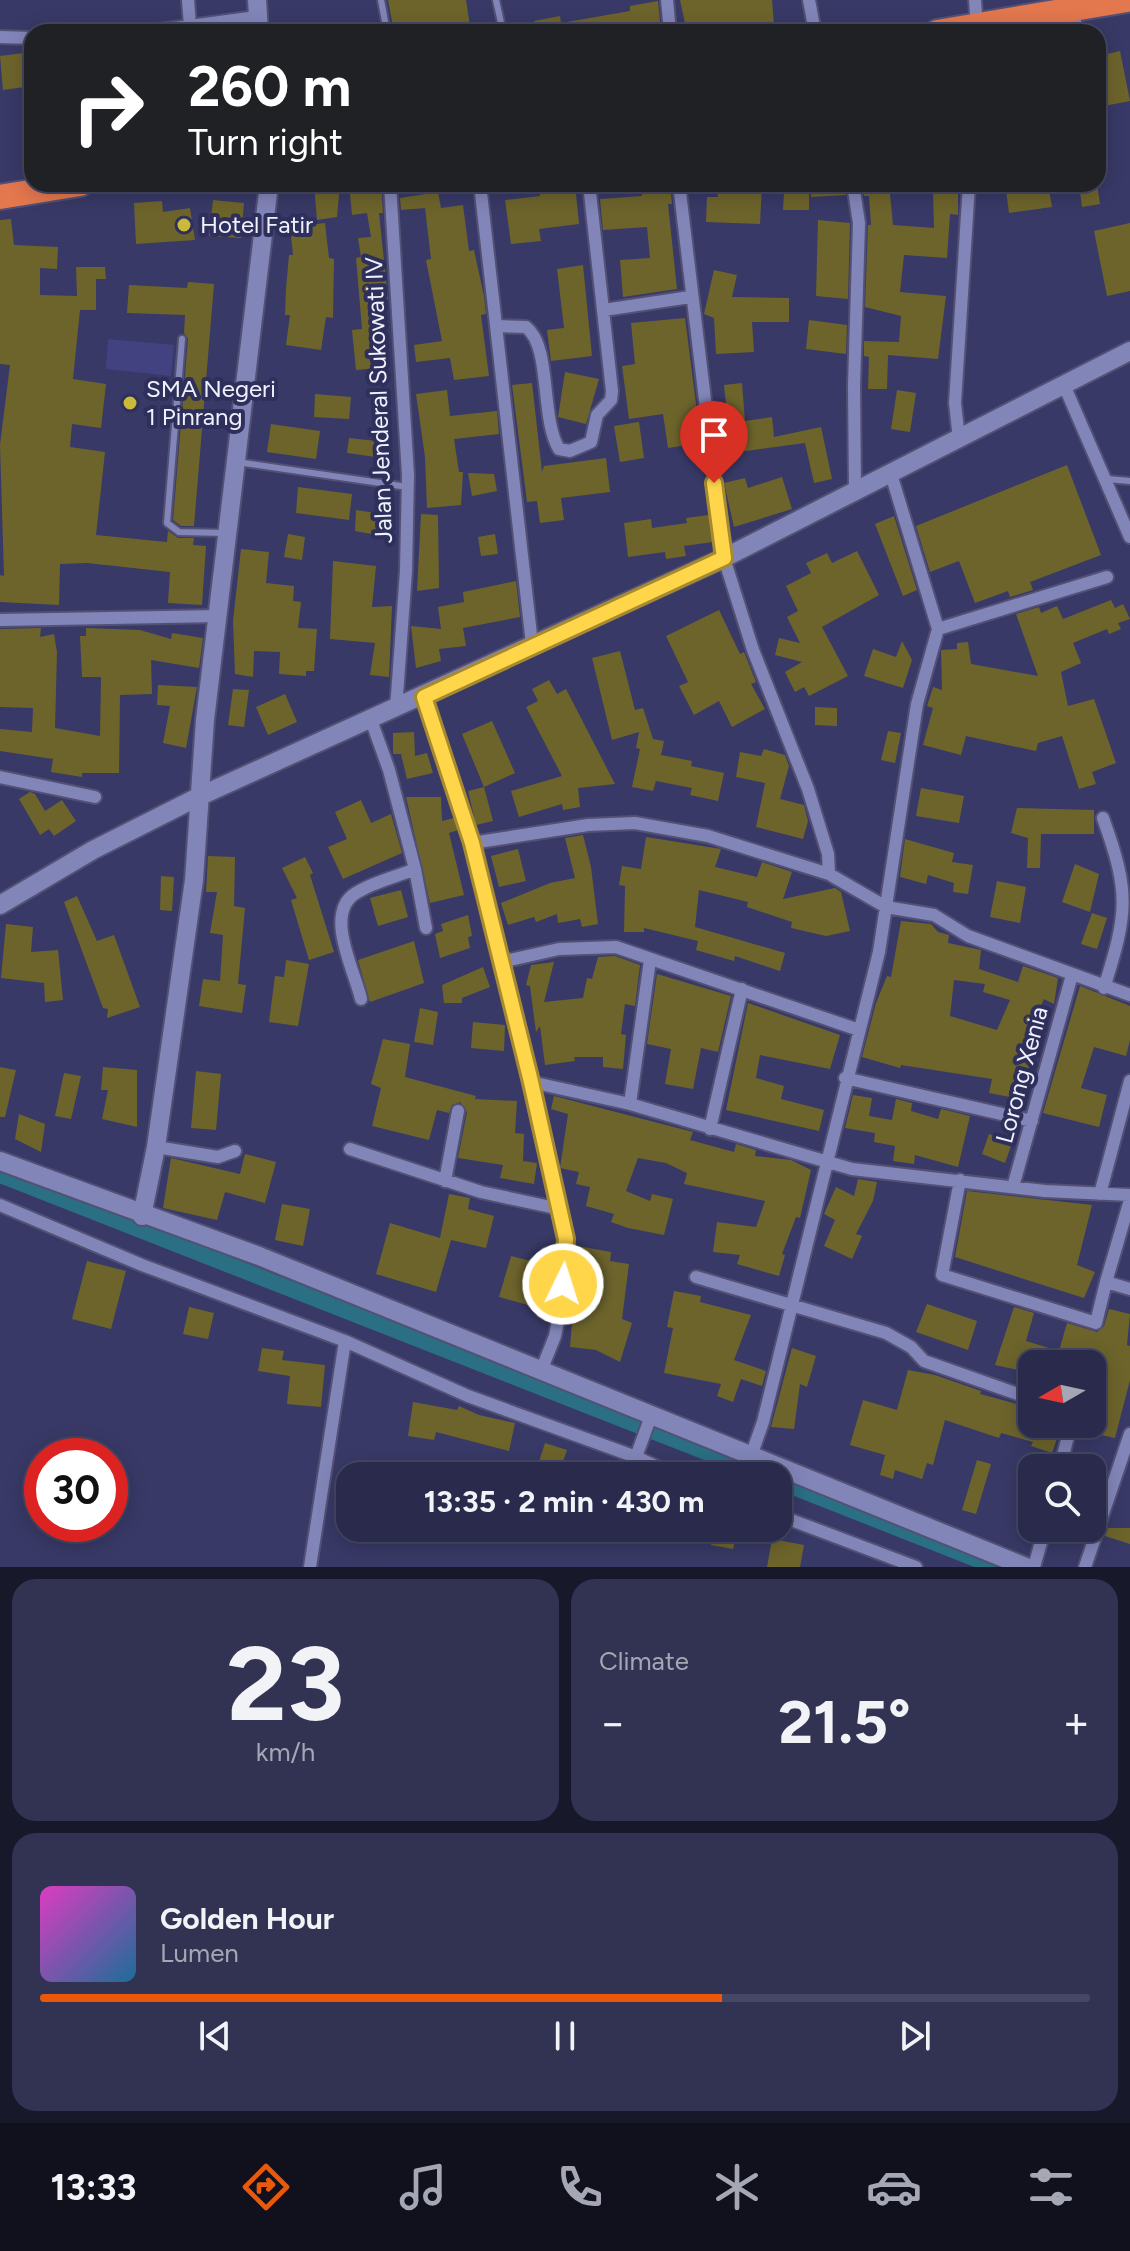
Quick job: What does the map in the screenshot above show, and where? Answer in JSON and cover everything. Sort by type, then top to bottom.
[{"type":"highway","points":[[990,24],[1049,6],[1075,21],[1127,0]]},
{"type":"highway","points":[[0,197],[31,192]]},
{"type":"street","points":[[188,0],[190,24]]},
{"type":"street","points":[[667,0],[669,24]]},
{"type":"street","points":[[809,0],[814,24]]},
{"type":"street","points":[[975,0],[977,24]]},
{"type":"street","points":[[204,24],[258,16]]},
{"type":"street","points":[[0,37],[24,38]]},
{"type":"street","points":[[142,1216],[156,1147],[194,880],[198,797],[268,192]]},
{"type":"street","name":"Jalan Jenderal Sukowati IV","points":[[390,192],[408,487],[407,558],[396,709]]},
{"type":"street","points":[[481,192],[532,644]]},
{"type":"street","points":[[497,326],[518,326],[532,332],[538,343],[548,425],[559,449],[570,451],[591,442],[597,415],[611,400],[590,192]]},
{"type":"street","points":[[680,192],[690,297],[724,558],[753,650],[808,789],[828,854],[829,874]]},
{"type":"street","points":[[854,192],[859,223],[854,386],[855,492]]},
{"type":"street","points":[[959,439],[955,427],[957,373],[968,192]]},
{"type":"street","points":[[604,310],[690,297]]},
{"type":"street","points":[[0,905],[93,850],[198,797],[424,697],[532,644],[724,558],[1130,351]]},
{"type":"street","points":[[1064,385],[1130,537]]},
{"type":"street","points":[[751,1456],[792,1306],[859,1030],[886,907],[917,704],[938,629],[891,474]]},
{"type":"street","points":[[938,629],[1107,577]]},
{"type":"street","points":[[0,620],[219,616]]},
{"type":"street","points":[[424,697],[472,843],[560,1209],[567,1253],[555,1336],[541,1371]]},
{"type":"street","points":[[371,720],[389,770],[415,869],[426,928]]},
{"type":"street","points":[[0,777],[95,797]]},
{"type":"street","points":[[1103,818],[1123,875],[1124,901],[1116,951],[1104,988]]},
{"type":"street","points":[[472,843],[588,825],[635,823],[708,836],[829,874],[886,907],[934,915],[968,936],[1130,995]]},
{"type":"street","points":[[361,999],[341,924],[345,905],[355,893],[415,869]]},
{"type":"street","points":[[501,962],[559,949],[607,946],[639,953],[650,960],[859,1030]]},
{"type":"street","points":[[630,1104],[650,960]]},
{"type":"street","name":"Lorong Xenia","points":[[1013,1187],[1072,975]]},
{"type":"street","points":[[710,1129],[742,989]]},
{"type":"street","points":[[845,1078],[1032,1121]]},
{"type":"street","points":[[1100,1194],[1130,1081]]},
{"type":"street","points":[[531,1082],[630,1104],[825,1163],[960,1180],[1013,1187],[1130,1197],[1096,1323],[942,1275],[960,1180]]},
{"type":"street","points":[[445,1181],[458,1111]]},
{"type":"street","points":[[156,1147],[218,1157],[235,1151]]},
{"type":"street","points":[[350,1149],[514,1201],[560,1209]]},
{"type":"street","points":[[0,1161],[142,1216],[259,1256],[650,1419],[751,1456],[1026,1567]]},
{"type":"street","points":[[0,1205],[142,1265],[345,1341],[468,1396],[637,1453],[653,1462]]},
{"type":"street","points":[[696,1277],[886,1333],[911,1347],[924,1361],[1018,1394]]},
{"type":"street","points":[[1106,1282],[1130,1289]]},
{"type":"street","points":[[310,1567],[345,1341]]},
{"type":"street","points":[[637,1453],[650,1419]]},
{"type":"street","points":[[1085,1567],[1130,1434]]},
{"type":"street","points":[[792,1520],[916,1567]]},
{"type":"street","points":[[1034,1567],[1041,1542]]},
{"type":"lane","points":[[381,0],[386,24]]},
{"type":"lane","points":[[496,0],[501,24]]},
{"type":"lane","points":[[182,339],[167,523],[179,532],[229,533]]},
{"type":"lane","points":[[236,462],[408,487]]},
{"type":"lane","points":[[1107,479],[1130,481]]},
{"type":"shaded area","points":[[108,339],[174,345],[171,376],[106,369]]},
{"type":"building","points":[[388,0],[466,0],[470,24],[392,24]]},
{"type":"building","points":[[680,0],[772,0],[774,24],[685,24]]},
{"type":"building","points":[[658,1],[660,24],[535,24],[534,21],[560,16],[561,23],[630,11],[630,6]]},
{"type":"building","points":[[1120,51],[1130,101],[1106,106],[1106,54]]},
{"type":"building","points":[[24,53],[24,87],[3,90],[0,56]]},
{"type":"building","points":[[315,192],[339,192],[337,217],[317,220]]},
{"type":"building","points":[[350,192],[382,192],[383,213],[379,213],[388,299],[379,301],[380,309],[374,310],[378,345],[386,344],[388,367],[356,370],[352,330],[362,329],[356,258],[361,257],[358,238],[371,237],[367,213],[352,215]]},
{"type":"building","points":[[438,192],[441,208],[463,205],[469,251],[474,250],[484,296],[486,314],[481,315],[489,376],[454,380],[450,358],[416,362],[414,345],[442,341],[426,260],[431,259],[425,208],[401,210],[400,198]]},
{"type":"building","points":[[539,192],[576,192],[579,224],[539,229],[541,241],[511,244],[505,200],[540,196]]},
{"type":"building","points":[[642,192],[671,192],[672,204],[668,204],[677,289],[623,297],[620,260],[650,258],[647,227],[603,230],[600,199],[642,196]]},
{"type":"building","points":[[717,192],[762,192],[760,224],[706,222],[707,197],[718,197]]},
{"type":"building","points":[[811,192],[845,192],[846,195],[811,197]]},
{"type":"building","points":[[863,192],[901,192],[890,194],[893,225],[934,228],[933,193],[958,193],[958,215],[950,214],[947,258],[904,255],[900,292],[946,296],[938,359],[888,355],[887,389],[868,389],[869,357],[864,356],[864,341],[899,342],[901,316],[865,307],[868,225],[871,225],[869,196],[864,196]]},
{"type":"building","points":[[1006,192],[1049,192],[1052,207],[1009,213]]},
{"type":"building","points":[[1080,192],[1098,192],[1100,204],[1082,207]]},
{"type":"building","points":[[784,193],[809,193],[809,210],[783,210]]},
{"type":"building","points":[[213,200],[244,203],[241,238],[209,236]]},
{"type":"building","points":[[162,201],[163,212],[190,208],[195,240],[136,244],[134,203]]},
{"type":"building","points":[[11,219],[14,245],[58,247],[57,269],[40,268],[40,295],[77,296],[76,267],[105,267],[106,279],[96,279],[96,310],[80,310],[73,379],[106,384],[101,428],[72,424],[70,447],[105,452],[96,535],[167,542],[168,531],[178,538],[194,538],[193,545],[206,546],[202,605],[168,603],[170,572],[87,563],[60,564],[59,605],[0,602],[0,575],[4,576],[0,445],[10,365],[0,364],[0,220]]},
{"type":"building","points":[[818,220],[850,223],[848,299],[816,296]]},
{"type":"building","points":[[325,223],[329,258],[334,259],[333,318],[326,317],[321,350],[286,345],[290,315],[285,315],[286,289],[289,255],[293,255],[290,227]]},
{"type":"building","points":[[1130,223],[1130,291],[1107,296],[1094,231]]},
{"type":"building","points":[[583,265],[592,356],[551,361],[547,330],[564,328],[557,269]]},
{"type":"building","points":[[714,270],[737,275],[732,297],[789,298],[789,322],[752,322],[754,352],[716,354],[714,318],[704,314]]},
{"type":"building","points":[[188,282],[214,284],[194,526],[181,526],[173,520],[188,339],[184,333],[185,315],[127,313],[129,285],[187,288]]},
{"type":"building","points":[[685,318],[701,443],[668,448],[663,414],[629,419],[622,366],[635,364],[631,323]]},
{"type":"building","points":[[809,320],[847,325],[846,354],[806,349]]},
{"type":"building","points":[[565,372],[599,379],[586,424],[558,417]]},
{"type":"building","points":[[532,383],[542,472],[544,466],[606,458],[610,492],[561,498],[564,520],[540,523],[537,501],[527,502],[512,385]]},
{"type":"building","points":[[742,383],[745,421],[772,417],[774,437],[821,427],[832,479],[814,483],[805,443],[724,454],[717,424],[728,423],[724,385]]},
{"type":"building","points":[[447,390],[450,416],[497,411],[499,434],[454,439],[459,472],[463,472],[461,505],[427,508],[425,457],[416,394]]},
{"type":"building","points":[[897,390],[916,393],[910,432],[891,429]]},
{"type":"building","points":[[315,394],[351,397],[349,419],[314,417]]},
{"type":"building","points":[[639,422],[644,458],[620,462],[614,426]]},
{"type":"building","points":[[271,424],[320,431],[316,459],[267,452]]},
{"type":"building","points":[[349,438],[385,442],[383,458],[347,453]]},
{"type":"building","points":[[1067,465],[1101,555],[1030,582],[1033,590],[1010,597],[1008,591],[975,603],[959,561],[930,572],[916,526]]},
{"type":"building","points":[[468,473],[494,474],[497,491],[472,496]]},
{"type":"building","points":[[782,477],[792,509],[734,527],[724,483],[745,478],[748,488]]},
{"type":"building","points":[[298,487],[352,494],[349,520],[296,513]]},
{"type":"building","points":[[356,510],[389,515],[388,537],[355,531]]},
{"type":"building","points":[[421,514],[438,515],[439,588],[417,591]]},
{"type":"building","points":[[709,515],[713,542],[684,546],[686,556],[666,559],[665,552],[628,557],[624,523],[651,519],[652,528],[687,523],[686,518]]},
{"type":"building","points":[[894,516],[917,590],[903,596],[875,524]]},
{"type":"building","points":[[288,534],[305,537],[302,560],[284,557]]},
{"type":"building","points":[[495,534],[498,554],[481,556],[478,537]]},
{"type":"building","points":[[241,549],[269,552],[266,583],[294,586],[293,601],[301,602],[298,628],[317,629],[314,671],[306,671],[306,676],[279,674],[280,652],[254,651],[253,677],[235,674],[233,621]]},
{"type":"building","points":[[857,551],[879,595],[822,627],[848,676],[809,696],[804,687],[795,692],[785,672],[802,662],[775,655],[779,638],[800,643],[787,617],[798,611],[786,586],[811,573],[806,563],[827,553],[832,563]]},
{"type":"building","points":[[333,561],[376,566],[372,607],[392,606],[389,677],[370,675],[375,643],[330,639]]},
{"type":"building","points":[[516,581],[520,617],[463,628],[466,646],[439,649],[441,661],[416,668],[411,626],[441,629],[438,607],[464,602],[463,592]]},
{"type":"building","points":[[1111,600],[1115,608],[1123,604],[1130,619],[1118,623],[1121,629],[1109,634],[1107,629],[1073,643],[1081,663],[1061,672],[1068,706],[1094,699],[1116,763],[1092,772],[1096,784],[1079,789],[1062,736],[1038,743],[1036,751],[966,736],[961,755],[923,745],[933,708],[927,706],[933,687],[942,690],[941,650],[957,649],[957,643],[968,642],[971,664],[1038,676],[1016,614],[1039,607],[1041,613],[1057,606],[1063,619]]},
{"type":"building","points":[[719,610],[740,654],[744,652],[756,682],[751,684],[765,709],[732,727],[719,701],[694,715],[679,686],[688,682],[666,636]]},
{"type":"building","points":[[41,628],[40,637],[54,634],[57,652],[55,728],[100,736],[101,677],[82,677],[80,636],[86,636],[86,628],[140,630],[171,639],[172,633],[203,638],[199,668],[151,660],[152,694],[120,695],[119,773],[82,773],[82,777],[51,772],[53,759],[0,751],[0,729],[32,732],[33,708],[0,707],[0,629]]},
{"type":"building","points":[[902,641],[912,660],[903,688],[864,676],[873,649],[896,657]]},
{"type":"building","points":[[620,651],[635,710],[643,708],[653,739],[664,741],[661,755],[692,761],[691,766],[724,773],[718,801],[690,795],[692,788],[656,781],[653,791],[632,787],[640,749],[636,748],[639,732],[612,740],[592,658]]},
{"type":"building","points":[[549,680],[557,694],[566,689],[615,784],[578,788],[580,807],[563,810],[562,804],[519,817],[511,791],[562,776],[526,707],[538,701],[532,689]]},
{"type":"building","points":[[158,685],[197,687],[186,748],[163,743],[170,706],[157,705]]},
{"type":"building","points":[[233,689],[249,690],[244,727],[228,725]]},
{"type":"building","points":[[285,694],[297,722],[268,735],[256,707]]},
{"type":"building","points":[[815,707],[837,708],[837,726],[815,725]]},
{"type":"building","points":[[492,721],[515,773],[484,787],[462,734]]},
{"type":"building","points":[[888,731],[901,733],[895,763],[881,760]]},
{"type":"building","points":[[414,732],[415,756],[427,753],[433,773],[407,779],[401,754],[393,754],[393,733]]},
{"type":"building","points":[[764,749],[785,755],[789,766],[780,799],[804,805],[808,821],[803,839],[756,827],[765,783],[736,777],[740,752],[761,756]]},
{"type":"building","points":[[484,787],[493,821],[476,825],[468,791]]},
{"type":"building","points":[[921,788],[964,796],[959,823],[916,816]]},
{"type":"building","points":[[30,792],[35,794],[45,811],[62,800],[76,821],[54,836],[49,829],[40,835],[19,799]]},
{"type":"building","points":[[406,797],[441,797],[442,821],[454,818],[458,830],[449,833],[464,895],[430,903]]},
{"type":"building","points":[[361,800],[371,823],[391,814],[402,853],[343,879],[328,847],[347,839],[335,812]]},
{"type":"building","points":[[1017,808],[1094,810],[1094,834],[1041,834],[1040,868],[1027,868],[1028,838],[1011,833]]},
{"type":"building","points":[[583,835],[591,867],[598,924],[582,927],[580,919],[558,923],[557,914],[536,922],[534,917],[508,925],[501,903],[550,883],[575,878],[565,838]]},
{"type":"building","points":[[646,837],[721,849],[715,867],[757,877],[762,862],[792,872],[783,899],[835,888],[841,892],[850,931],[826,936],[791,928],[792,922],[747,907],[748,902],[699,890],[695,927],[785,953],[780,971],[735,956],[734,961],[696,950],[698,941],[644,928],[644,932],[624,932],[625,886],[619,885],[622,866],[641,869]]},
{"type":"building","points":[[905,839],[954,853],[952,862],[973,865],[968,894],[953,892],[954,883],[928,875],[926,884],[900,877]]},
{"type":"building","points":[[518,849],[526,881],[499,887],[491,856]]},
{"type":"building","points":[[208,856],[235,857],[234,906],[245,908],[238,984],[246,985],[242,1013],[199,1006],[203,979],[220,981],[223,935],[210,933],[217,892],[206,892]]},
{"type":"building","points":[[305,857],[313,873],[310,875],[334,952],[309,960],[291,900],[297,898],[282,868]]},
{"type":"building","points":[[1075,864],[1099,874],[1090,912],[1062,902]]},
{"type":"building","points":[[161,876],[174,877],[172,911],[160,910]]},
{"type":"building","points":[[997,881],[1026,887],[1020,923],[990,917]]},
{"type":"building","points":[[401,890],[408,917],[378,926],[370,898]]},
{"type":"building","points":[[77,896],[97,941],[114,935],[140,1007],[107,1018],[108,1009],[103,1008],[64,902]]},
{"type":"building","points":[[1092,913],[1107,918],[1097,949],[1081,944]]},
{"type":"building","points":[[468,915],[472,936],[468,937],[470,948],[440,958],[435,934],[443,931],[441,924]]},
{"type":"building","points":[[901,921],[931,924],[938,932],[949,935],[948,943],[981,950],[979,969],[1018,982],[1023,966],[1058,978],[1054,1004],[1044,999],[1029,1032],[1032,1033],[1026,1100],[989,1093],[992,1079],[901,1065],[900,1068],[862,1057],[876,1003],[887,976],[891,977]],"holes":[[[954,980],[985,984],[983,992],[1010,1000],[997,1030],[950,1016]]]},
{"type":"building","points":[[6,924],[33,927],[31,952],[58,950],[63,1000],[45,1002],[44,983],[1,978]]},
{"type":"building","points":[[414,941],[424,983],[370,1002],[358,960]]},
{"type":"building","points":[[615,956],[640,965],[635,1006],[625,1004],[621,1034],[626,1035],[623,1069],[603,1067],[603,1057],[574,1057],[575,1061],[545,1065],[540,1026],[536,1032],[530,986],[526,985],[531,965],[554,962],[544,1002],[583,998],[587,978],[592,979],[598,957]]},
{"type":"building","points":[[286,960],[309,964],[298,1026],[269,1022],[275,976],[284,977]]},
{"type":"building","points":[[483,967],[490,987],[462,998],[462,1003],[444,1003],[442,985]]},
{"type":"building","points":[[657,974],[731,996],[718,1052],[701,1048],[693,1089],[665,1084],[671,1049],[647,1044]]},
{"type":"building","points":[[1080,986],[1130,1006],[1130,1040],[1126,1056],[1094,1047],[1081,1088],[1107,1095],[1099,1127],[1043,1113]]},
{"type":"building","points":[[748,1003],[840,1035],[830,1069],[760,1055],[756,1078],[784,1086],[781,1099],[824,1110],[819,1131],[726,1110]]},
{"type":"building","points":[[420,1008],[438,1012],[433,1045],[414,1042]]},
{"type":"building","points":[[473,1022],[505,1025],[504,1051],[471,1048]]},
{"type":"building","points":[[383,1039],[410,1044],[405,1077],[476,1096],[475,1099],[517,1101],[515,1133],[524,1134],[523,1161],[537,1163],[534,1184],[500,1178],[503,1165],[458,1158],[467,1112],[460,1102],[452,1105],[449,1113],[437,1110],[429,1140],[372,1126],[381,1088],[371,1084]]},
{"type":"building","points":[[0,1067],[16,1070],[5,1117],[0,1117]]},
{"type":"building","points":[[103,1067],[137,1070],[137,1127],[102,1119],[108,1090],[101,1090]]},
{"type":"building","points":[[196,1071],[221,1074],[216,1130],[191,1128]]},
{"type":"building","points":[[64,1073],[81,1076],[71,1119],[55,1116]]},
{"type":"building","points":[[853,1095],[872,1098],[869,1116],[892,1120],[896,1099],[912,1103],[911,1111],[938,1119],[941,1109],[970,1116],[958,1167],[915,1155],[914,1164],[893,1161],[895,1146],[874,1142],[875,1133],[845,1128]]},
{"type":"building","points":[[554,1096],[693,1132],[690,1140],[734,1152],[736,1144],[756,1150],[755,1156],[791,1160],[811,1170],[800,1218],[796,1217],[782,1254],[785,1255],[779,1276],[737,1264],[740,1255],[713,1252],[717,1222],[756,1227],[765,1201],[684,1184],[687,1173],[666,1163],[638,1158],[626,1191],[650,1201],[652,1194],[673,1199],[664,1235],[611,1222],[614,1214],[586,1206],[590,1187],[576,1184],[579,1172],[560,1168],[568,1114],[551,1109]]},
{"type":"building","points":[[19,1114],[45,1124],[41,1152],[15,1139]]},
{"type":"building","points":[[989,1134],[1012,1143],[1005,1163],[982,1154]]},
{"type":"building","points":[[245,1154],[276,1162],[265,1203],[225,1192],[217,1220],[163,1208],[171,1158],[240,1174]]},
{"type":"building","points":[[858,1179],[877,1182],[873,1201],[856,1234],[862,1236],[852,1259],[824,1246],[835,1220],[824,1214],[836,1187],[854,1196]]},
{"type":"building","points":[[967,1191],[1092,1205],[1077,1265],[1095,1272],[1084,1298],[955,1257]]},
{"type":"building","points":[[449,1194],[470,1198],[468,1209],[494,1216],[486,1248],[451,1240],[436,1292],[376,1274],[390,1223],[440,1238]]},
{"type":"building","points":[[282,1204],[310,1209],[303,1246],[275,1240]]},
{"type":"building","points":[[578,1246],[611,1252],[610,1261],[629,1264],[622,1319],[632,1323],[620,1362],[596,1350],[570,1347]]},
{"type":"building","points":[[511,1256],[551,1266],[539,1308],[499,1297]]},
{"type":"building","points":[[87,1261],[126,1271],[111,1329],[72,1319]]},
{"type":"building","points":[[674,1291],[701,1296],[700,1302],[751,1315],[734,1360],[766,1371],[762,1386],[741,1379],[733,1402],[717,1396],[721,1384],[664,1373],[673,1328],[667,1327]]},
{"type":"building","points":[[927,1304],[977,1321],[968,1350],[916,1332]]},
{"type":"building","points":[[189,1307],[214,1313],[208,1339],[183,1334]]},
{"type":"building","points":[[1014,1307],[1034,1313],[1026,1341],[1056,1350],[1018,1350],[1018,1370],[995,1365]]},
{"type":"building","points":[[1109,1309],[1130,1314],[1127,1345],[1130,1346],[1130,1380],[1115,1438],[1106,1436],[1106,1350],[1059,1350],[1067,1323],[1097,1332],[1104,1326]]},
{"type":"building","points":[[262,1348],[284,1351],[282,1360],[325,1365],[321,1407],[287,1404],[290,1376],[258,1371]]},
{"type":"building","points":[[792,1348],[816,1356],[807,1387],[800,1384],[794,1429],[771,1427]]},
{"type":"building","points":[[908,1370],[935,1375],[981,1391],[980,1394],[1018,1404],[1018,1438],[1001,1433],[999,1438],[945,1420],[933,1465],[927,1463],[922,1479],[895,1470],[893,1479],[880,1475],[885,1455],[850,1445],[863,1400],[897,1410]]},
{"type":"building","points":[[413,1402],[457,1410],[459,1406],[479,1415],[515,1423],[509,1451],[436,1432],[434,1440],[408,1436]]},
{"type":"building","points":[[1019,1438],[1057,1438],[1052,1453],[1031,1446],[1033,1442]]},
{"type":"building","points":[[545,1443],[567,1450],[563,1462],[539,1462]]},
{"type":"building","points":[[977,1460],[991,1464],[976,1514],[962,1510]]},
{"type":"building","points":[[1108,1528],[1130,1528],[1130,1544],[1106,1536]]},
{"type":"building","points":[[712,1542],[735,1542],[733,1549],[711,1545]]},
{"type":"building","points":[[771,1542],[804,1545],[800,1567],[767,1567]]},
{"type":"waterway","points":[[0,1175],[731,1462]]},
{"type":"waterway","points":[[792,1487],[996,1567]]},
{"type":"place","name":"Hotel Fatir","points":[[184,225]]},
{"type":"place","name":"SMA Negeri 1 Pinrang","points":[[130,403]]},
{"type":"route","points":[[563,1284],[566,1239],[531,1082],[472,843],[424,697],[532,644],[724,558],[714,483]]}]
